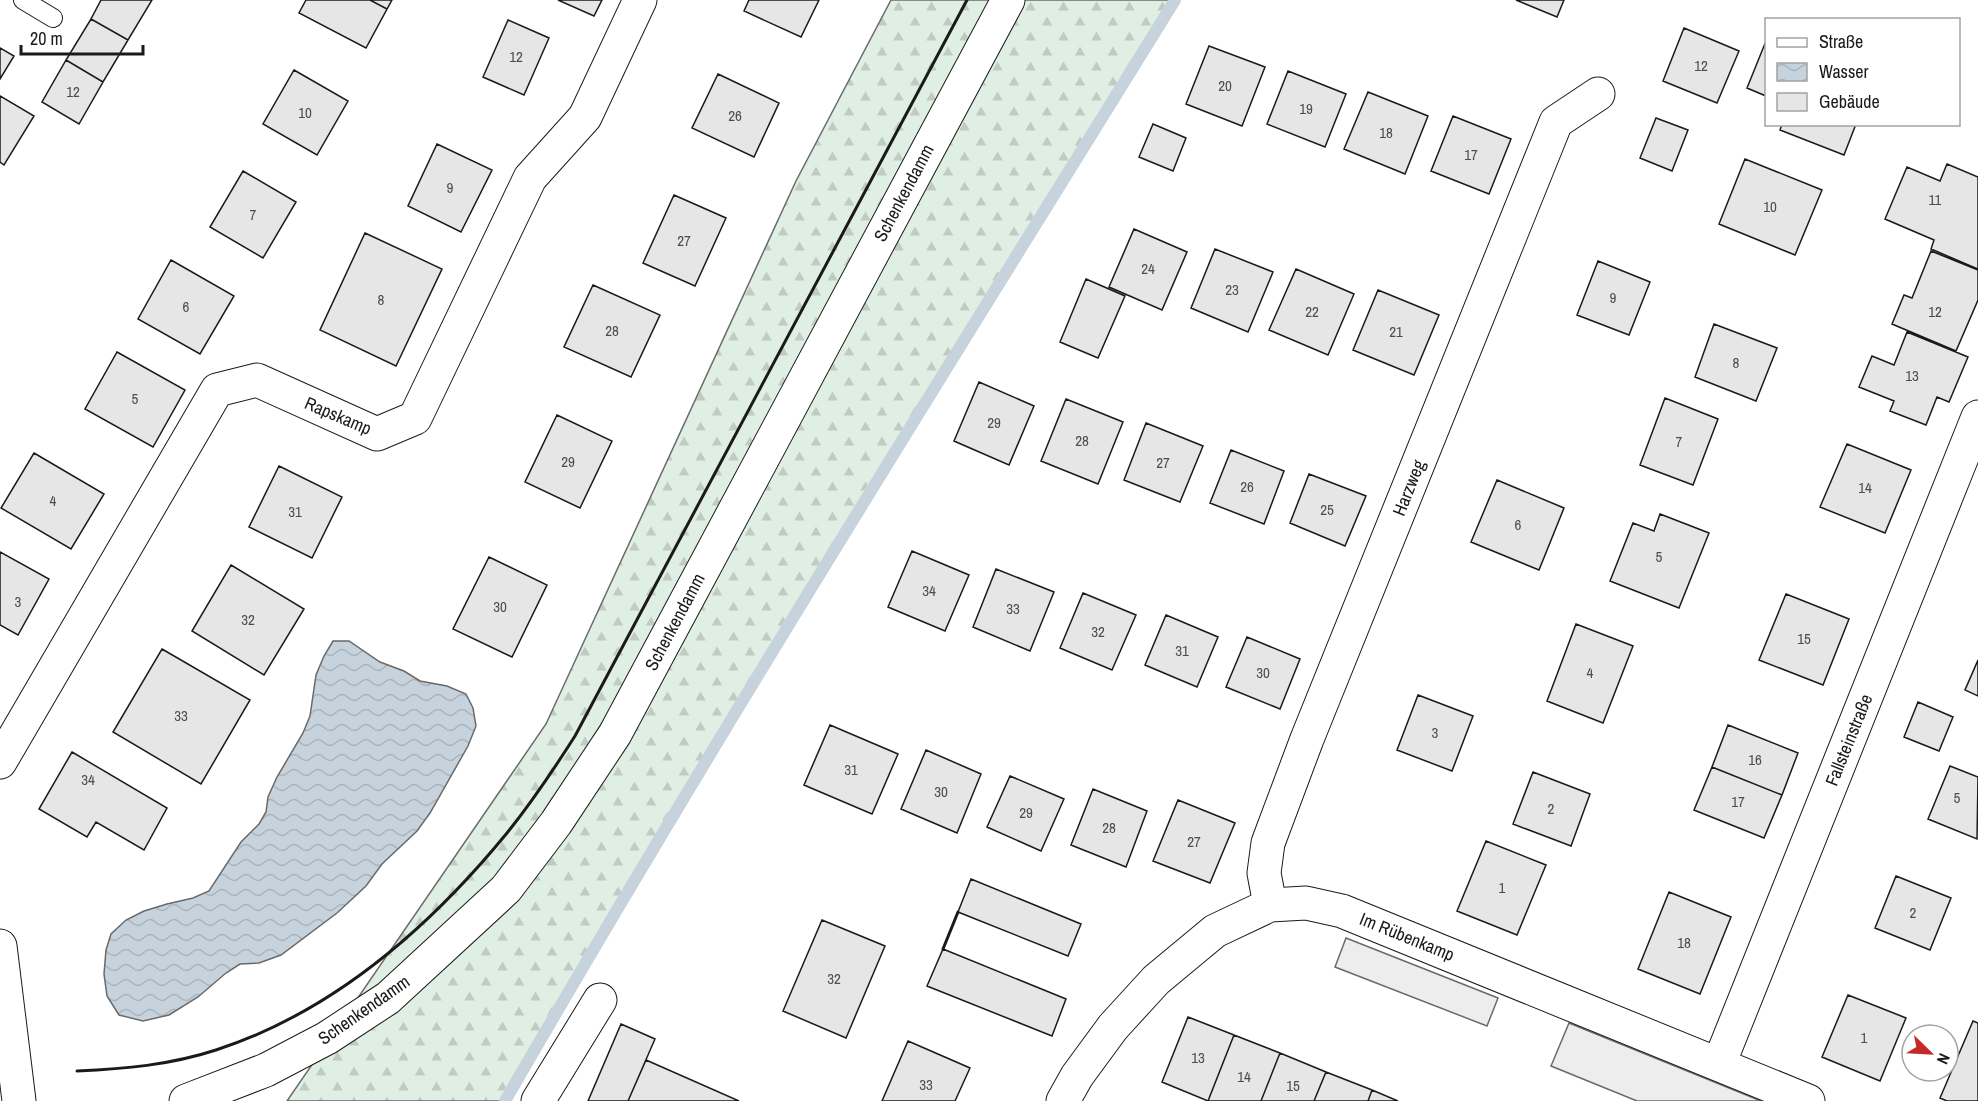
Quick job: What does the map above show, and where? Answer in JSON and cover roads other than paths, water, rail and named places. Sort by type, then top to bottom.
[{"type":"street","name":"Rapskamp","points":[[0,762],[217,390],[257,380],[377,434],[415,418],[530,178],[585,117],[640,0]]},
{"type":"street","name":"Schenkendamm","points":[[186,1101],[266,1071],[327,1038],[387,998],[506,889],[528,861],[615,734],[1008,0]]},
{"type":"street","name":"Harzweg","points":[[1270,905],[1264,873],[1268,843],[1302,753],[1556,122],[1598,94]]},
{"type":"street","name":"Fallsteinstraße","points":[[1719,1064],[1978,417]]},
{"type":"street","name":"Im Rübenkamp","points":[[1064,1101],[1077,1076],[1113,1027],[1156,980],[1215,931],[1270,905],[1306,903],[1342,910],[1808,1101]]},
{"type":"street","points":[[0,946],[19,1101]]},
{"type":"street","points":[[537,1101],[600,1000]]},
{"type":"lane","points":[[23,0],[53,18]]},
{"type":"water","points":[[333,641],[349,641],[380,662],[404,671],[420,681],[447,686],[466,694],[473,708],[476,726],[468,746],[430,813],[417,831],[382,864],[366,886],[337,913],[281,955],[259,963],[240,964],[198,997],[169,1015],[143,1021],[119,1015],[107,996],[104,974],[106,950],[111,934],[126,920],[144,911],[193,898],[209,891],[241,842],[259,824],[266,812],[268,797],[277,777],[303,733],[310,716],[316,675]]},
{"type":"waterway","points":[[505,1101],[752,685],[1175,0]]}]
